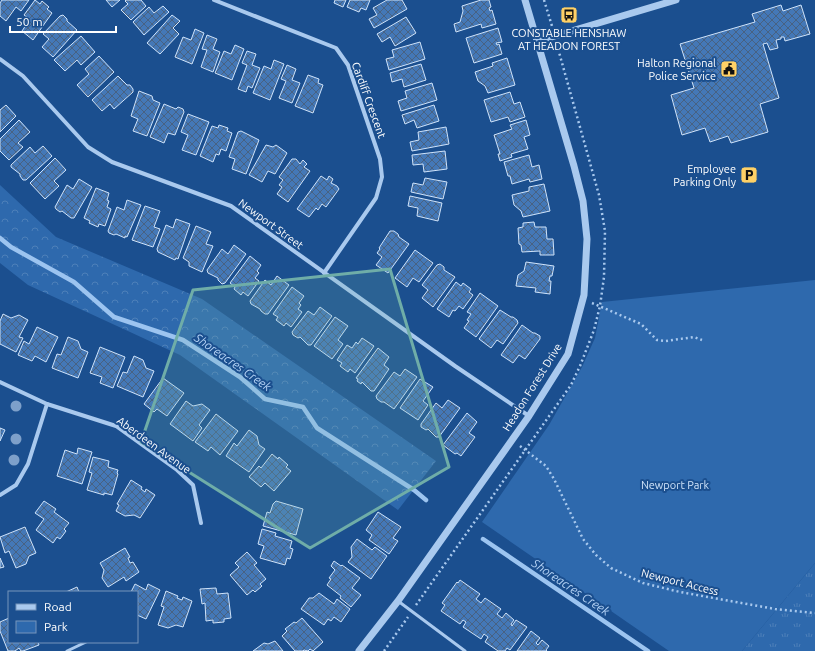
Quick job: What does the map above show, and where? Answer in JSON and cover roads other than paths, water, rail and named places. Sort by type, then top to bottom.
[{"type":"street","name":"Cardiff Crescent","points":[[214,0],[336,48],[348,65],[380,159],[382,177],[376,198],[324,273]]},
{"type":"street","name":"Headon Forest Drive","points":[[359,651],[398,601],[530,416],[568,354],[583,300],[587,239],[582,201],[574,166],[525,0]]},
{"type":"street","points":[[538,41],[676,0]]},
{"type":"street","name":"Newport Street","points":[[0,59],[23,76],[88,147],[112,162],[231,206],[455,366],[530,416]]},
{"type":"street","name":"Aberdeen Avenue","points":[[0,382],[47,404],[116,426],[177,470],[194,485],[200,523]]},
{"type":"street","points":[[0,495],[16,485],[28,464],[47,404]]},
{"type":"lane","points":[[398,601],[465,651]]},
{"type":"lane","points":[[67,651],[84,643]]},
{"type":"waterway","name":"Shoreacres Creek","points":[[0,238],[11,247],[74,282],[114,317],[183,340],[240,377],[265,399],[303,407],[317,428],[414,490],[426,500]]},
{"type":"waterway","name":"Shoreacres Creek","points":[[483,539],[648,651]]},
{"type":"place","name":"CONSTABLE HENSHAW AT HEADON FOREST","points":[[569,15]]},
{"type":"place","name":"Halton Regional Police Service","points":[[729,69]]},
{"type":"place","name":"Employee Parking Only","points":[[749,175]]},
{"type":"park label","name":"Newport Park","points":[[675,485]]}]
